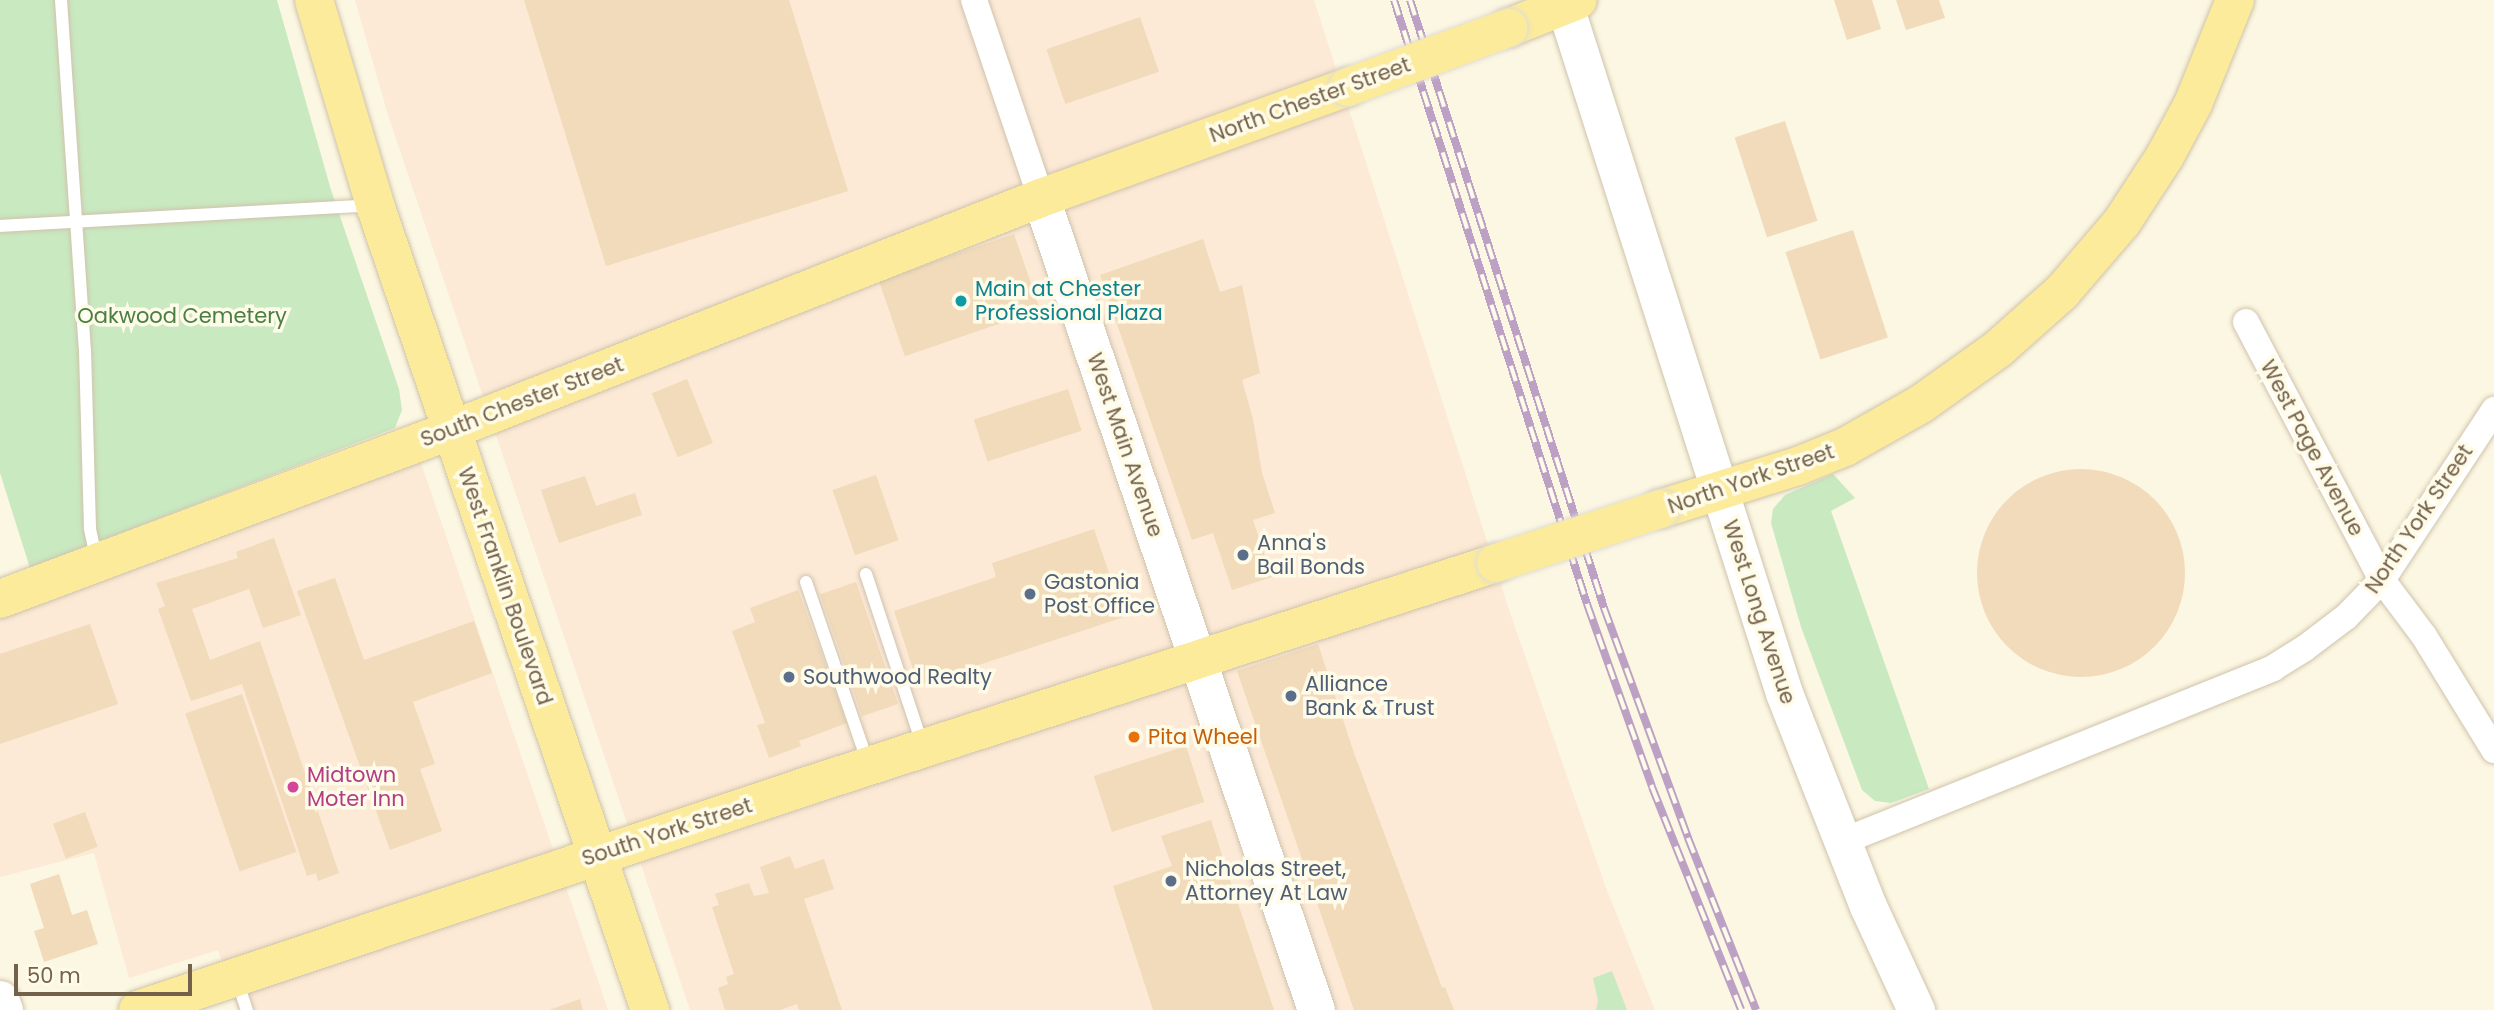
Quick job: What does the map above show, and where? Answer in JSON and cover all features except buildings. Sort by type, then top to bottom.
[{"type":"main road","name":"West Franklin Boulevard","points":[[314,0],[375,205],[650,1010]]},
{"type":"main road","name":"North York Street","points":[[1198,659],[1798,466],[1882,428],[1998,349],[2062,292],[2122,222],[2165,156],[2193,104],[2235,0]]},
{"type":"main road","name":"North Chester Street","points":[[1041,198],[1508,28],[1569,2]]},
{"type":"main road","name":"West Long Avenue","points":[[1569,2],[1784,692],[1841,842],[1916,1010]]},
{"type":"main road","name":"South Chester Street","points":[[0,599],[451,430],[1041,198]]},
{"type":"main road","name":"West Main Avenue","points":[[1041,198],[1316,1010]]},
{"type":"main road","name":"South York Street","points":[[138,1010],[241,993],[597,855],[1198,659]]},
{"type":"main road","points":[[0,999],[4,1010]]},
{"type":"street","name":"West Main Avenue","points":[[974,0],[1041,198]]},
{"type":"street","name":"West Page Avenue","points":[[2246,321],[2382,580],[2424,636],[2494,750]]},
{"type":"street","name":"North York Street","points":[[1841,842],[2273,668],[2334,627],[2382,580],[2494,410]]},
{"type":"lane","points":[[61,0],[78,222],[90,529],[96,561]]},
{"type":"lane","points":[[0,226],[375,205]]},
{"type":"lane","points":[[866,574],[924,749]]},
{"type":"lane","points":[[806,582],[869,766]]},
{"type":"shaded area","points":[[355,0],[1314,0],[1509,610],[1606,888],[1655,1010],[690,1010],[388,115]]},
{"type":"shaded area","points":[[420,460],[608,1010],[238,1010],[218,950],[129,978],[94,853],[0,877],[0,611]]},
{"type":"green space","name":"Oakwood Cemetery","points":[[0,0],[277,0],[331,190],[399,389],[402,410],[395,428],[30,568],[0,473]]},
{"type":"green space","points":[[1833,474],[1855,498],[1831,511],[1929,789],[1891,803],[1875,801],[1862,790],[1801,627],[1771,523],[1773,509],[1785,495]]},
{"type":"green space","points":[[1612,971],[1627,1010],[1596,1010],[1598,1001],[1593,978]]},
{"type":"railway","points":[[1394,0],[1587,604],[1652,787],[1741,1010]]},
{"type":"railway","points":[[1410,0],[1604,608],[1688,838],[1756,1010]]},
{"type":"place","name":"Main at Chester Professional Plaza","points":[[961,301]]},
{"type":"place","name":"Anna's Bail Bonds","points":[[1243,555]]},
{"type":"place","name":"Gastonia Post Office","points":[[1030,594]]},
{"type":"place","name":"Southwood Realty","points":[[789,677]]},
{"type":"place","name":"Alliance Bank & Trust","points":[[1291,696]]},
{"type":"place","name":"Pita Wheel","points":[[1134,737]]},
{"type":"place","name":"Midtown Moter Inn","points":[[293,787]]},
{"type":"place","name":"Nicholas Street, Attorney At Law","points":[[1171,881]]}]
